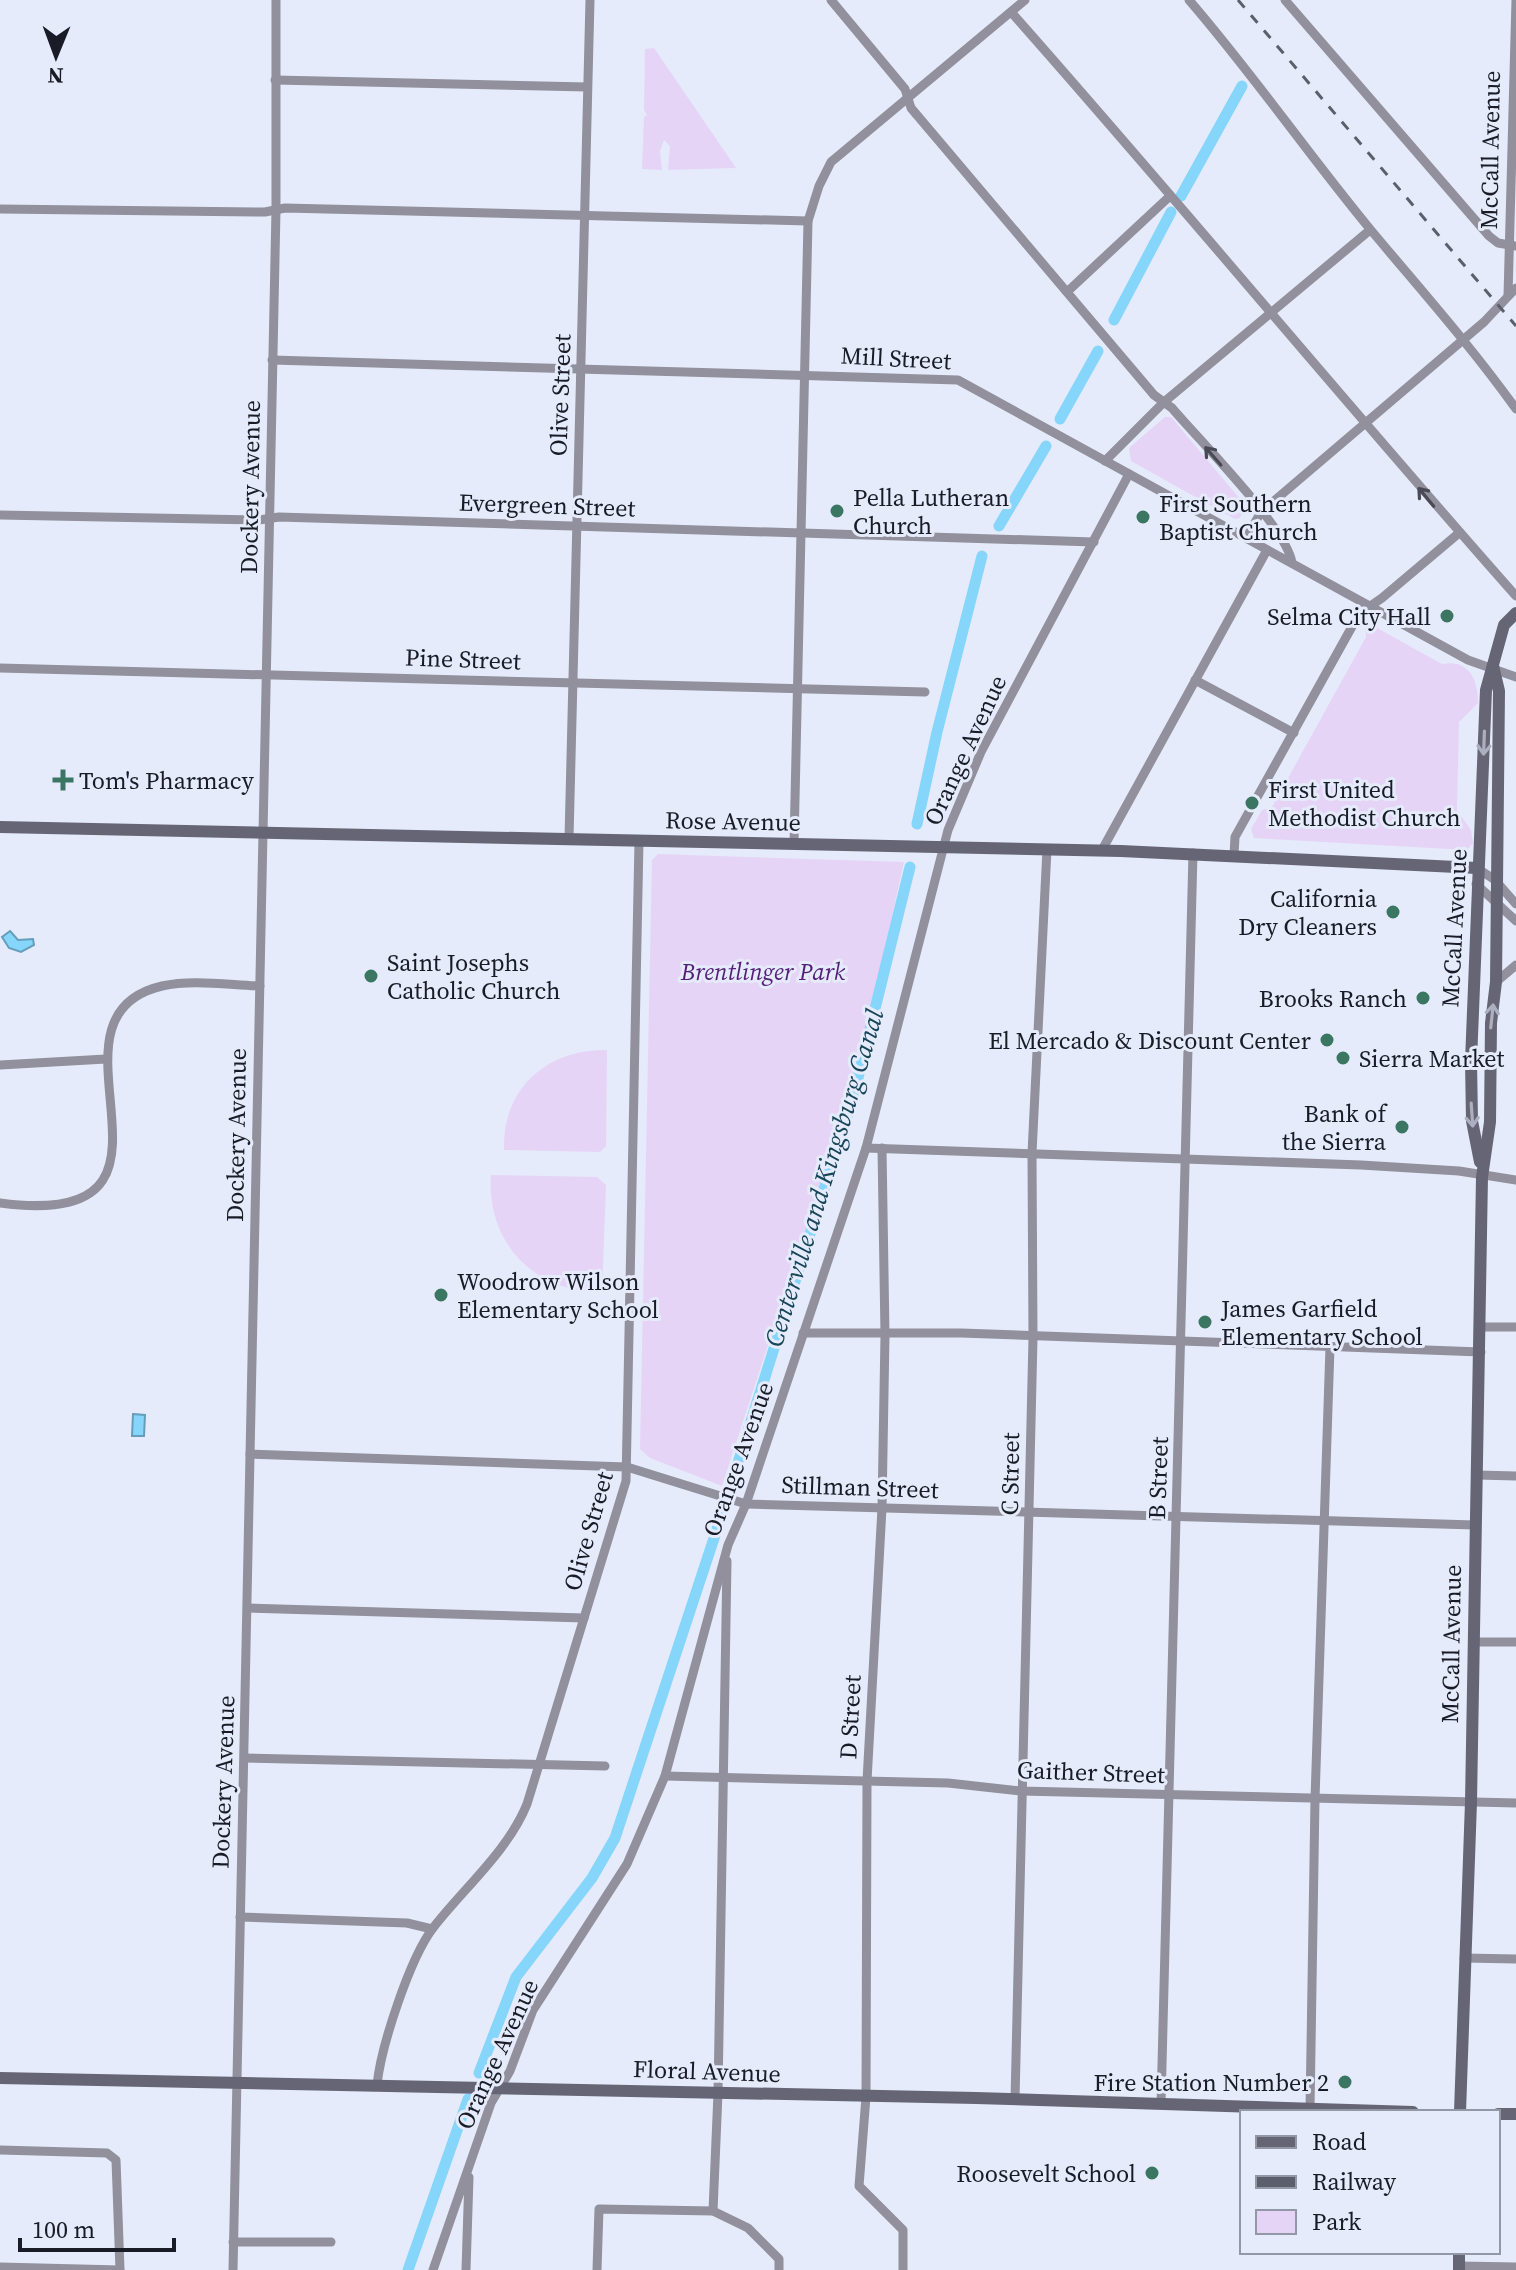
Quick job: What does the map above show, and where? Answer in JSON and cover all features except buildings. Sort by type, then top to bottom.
[{"type":"street","name":"Dockery Avenue","points":[[233,2270],[276,210],[276,0]]},
{"type":"street","name":"Olive Street","points":[[569,838],[590,0]]},
{"type":"street","points":[[831,0],[905,89],[911,108],[1154,395],[1164,402],[1261,512],[1290,550],[1292,563]]},
{"type":"street","points":[[794,844],[808,221],[819,186],[831,162],[1025,0]]},
{"type":"street","points":[[1189,0],[1263,87],[1291,131],[1370,230],[1464,339],[1516,409]]},
{"type":"street","points":[[1285,0],[1489,236],[1513,246]]},
{"type":"street","name":"McCall Avenue","points":[[1511,299],[1516,0]]},
{"type":"street","points":[[1011,12],[1516,596]]},
{"type":"street","points":[[275,80],[587,87]]},
{"type":"street","points":[[1067,292],[1170,196]]},
{"type":"street","points":[[0,209],[276,210],[808,221]]},
{"type":"street","points":[[1105,461],[1164,402],[1370,230]]},
{"type":"street","points":[[1246,538],[1261,512],[1511,299],[1516,288]]},
{"type":"street","name":"Mill Street","points":[[272,360],[958,380],[1468,660],[1493,666],[1516,677]]},
{"type":"street","name":"Orange Avenue","points":[[433,2270],[469,2165],[533,2010],[627,1864],[665,1776],[728,1545],[746,1504],[866,1148],[943,846],[981,752],[1129,474]]},
{"type":"street","name":"Evergreen Street","points":[[0,515],[575,526],[1094,542]]},
{"type":"street","points":[[1234,855],[1235,837],[1359,614],[1459,533]]},
{"type":"street","points":[[1102,850],[1267,550]]},
{"type":"street","points":[[1493,666],[1504,625],[1516,613]]},
{"type":"street","name":"McCall Avenue","points":[[1471,869],[1486,690],[1493,666]]},
{"type":"street","name":"McCall Avenue","points":[[1460,2110],[1471,1802],[1482,1177],[1490,1122],[1491,1023],[1496,982],[1494,897],[1499,691],[1493,666]]},
{"type":"street","name":"Pine Street","points":[[0,668],[925,692]]},
{"type":"street","points":[[1195,680],[1294,733]]},
{"type":"street","name":"Rose Avenue","points":[[0,827],[1102,850],[1471,869]]},
{"type":"street","name":"Olive Street","points":[[377,2085],[382,2056],[400,2001],[432,1929],[515,1828],[541,1765],[624,1494],[639,841]]},
{"type":"street","name":"C Street","points":[[1015,2100],[1033,1338],[1032,1153],[1047,849]]},
{"type":"street","name":"B Street","points":[[1161,2104],[1193,853]]},
{"type":"street","points":[[1471,869],[1495,880],[1516,904]]},
{"type":"street","points":[[1471,869],[1476,884],[1494,897],[1516,921]]},
{"type":"street","name":"McCall Avenue","points":[[1476,884],[1471,1106],[1482,1177]]},
{"type":"street","points":[[1496,982],[1516,965]]},
{"type":"street","points":[[0,1203],[33,1207],[64,1204],[86,1195],[102,1179],[115,1143],[106,1059],[109,1031],[114,1020],[142,993],[171,984],[260,986]]},
{"type":"street","points":[[0,1065],[106,1059]]},
{"type":"street","points":[[866,1148],[1459,1171],[1516,1180]]},
{"type":"street","name":"D Street","points":[[882,1148],[885,1335],[882,1508],[867,1781],[866,2097],[859,2186],[903,2230],[903,2270]]},
{"type":"street","points":[[1481,1327],[1516,1327]]},
{"type":"street","points":[[803,1333],[961,1333],[1481,1352]]},
{"type":"street","points":[[1310,2109],[1315,1799],[1330,1347]]},
{"type":"street","name":"Stillman Street","points":[[250,1454],[627,1467],[746,1504],[1475,1525]]},
{"type":"street","points":[[1477,1475],[1516,1476]]},
{"type":"street","points":[[713,2211],[728,1545]]},
{"type":"street","points":[[248,1608],[584,1618]]},
{"type":"street","points":[[1473,1642],[1516,1642]]},
{"type":"street","points":[[245,1758],[605,1766]]},
{"type":"street","name":"Gaither Street","points":[[665,1776],[948,1783],[1021,1791],[1516,1803]]},
{"type":"street","points":[[240,1917],[407,1923],[432,1929]]},
{"type":"street","points":[[1464,1958],[1516,1959]]},
{"type":"street","name":"Floral Avenue","points":[[0,2078],[1344,2110]]},
{"type":"street","points":[[0,2150],[107,2153],[116,2160],[120,2270],[0,2267]]},
{"type":"street","points":[[466,2270],[469,2165]]},
{"type":"street","points":[[597,2270],[599,2209],[713,2211],[748,2228],[779,2259],[779,2270]]},
{"type":"street","points":[[233,2242],[331,2242]]},
{"type":"street","points":[[1459,2268],[1516,2267]]},
{"type":"green space","points":[[654,48],[736,168],[668,170],[670,146],[664,140],[660,151],[662,170],[642,169],[644,117],[647,115],[644,110],[645,49]]},
{"type":"green space","points":[[1165,417],[1171,417],[1245,505],[1240,518],[1235,519],[1131,461],[1129,448]]},
{"type":"green space","points":[[1373,619],[1379,629],[1442,664],[1451,663],[1465,668],[1474,679],[1478,703],[1459,722],[1457,810],[1471,830],[1473,843],[1467,850],[1254,838],[1251,829],[1262,810],[1272,807],[1366,637],[1365,620]]},
{"type":"green space","name":"Brentlinger Park","points":[[658,854],[904,862],[872,1007],[844,1113],[722,1486],[650,1458],[640,1449],[652,860]]},
{"type":"green space","points":[[607,1050],[606,1146],[600,1152],[504,1150],[505,1128],[511,1108],[532,1076],[565,1056]]},
{"type":"green space","points":[[491,1175],[597,1177],[606,1185],[602,1292],[555,1284],[519,1259],[506,1242],[497,1222]]},
{"type":"water","points":[[10,931],[18,940],[33,939],[34,945],[21,952],[9,948],[2,937]]},
{"type":"water","points":[[133,1414],[145,1415],[144,1436],[132,1436]]},
{"type":"waterway","name":"Centerville and Kingsburg Canal","points":[[1181,196],[1242,86]]},
{"type":"waterway","name":"Centerville and Kingsburg Canal","points":[[1114,320],[1171,212]]},
{"type":"waterway","name":"Centerville and Kingsburg Canal","points":[[1060,419],[1098,351]]},
{"type":"waterway","name":"Centerville and Kingsburg Canal","points":[[999,526],[1046,446]]},
{"type":"waterway","name":"Centerville and Kingsburg Canal","points":[[917,824],[982,556]]},
{"type":"waterway","name":"Centerville and Kingsburg Canal","points":[[731,1485],[854,1094],[910,867]]},
{"type":"waterway","name":"Centerville and Kingsburg Canal","points":[[479,2073],[516,1977],[592,1878],[615,1838],[721,1517]]},
{"type":"waterway","name":"Centerville and Kingsburg Canal","points":[[408,2270],[468,2099]]},
{"type":"railway","points":[[1238,0],[1516,326]]},
{"type":"place","name":"Pella Lutheran Church","points":[[837,511]]},
{"type":"place","name":"First Southern Baptist Church","points":[[1143,517]]},
{"type":"place","name":"Selma City Hall","points":[[1447,616]]},
{"type":"place","name":"Tom's Pharmacy","points":[[63,780]]},
{"type":"place","name":"First United Methodist Church","points":[[1252,803]]},
{"type":"place","name":"California Dry Cleaners","points":[[1393,912]]},
{"type":"place","name":"Saint Josephs Catholic Church","points":[[371,976]]},
{"type":"place","name":"Brooks Ranch","points":[[1423,998]]},
{"type":"place","name":"El Mercado & Discount Center","points":[[1327,1040]]},
{"type":"place","name":"Sierra Market","points":[[1343,1058]]},
{"type":"place","name":"Bank of the Sierra","points":[[1402,1127]]},
{"type":"place","name":"Woodrow Wilson Elementary School","points":[[441,1295]]},
{"type":"place","name":"James Garfield Elementary School","points":[[1205,1322]]},
{"type":"place","name":"Fire Station Number 2","points":[[1345,2082]]},
{"type":"place","name":"Roosevelt School","points":[[1152,2173]]}]
